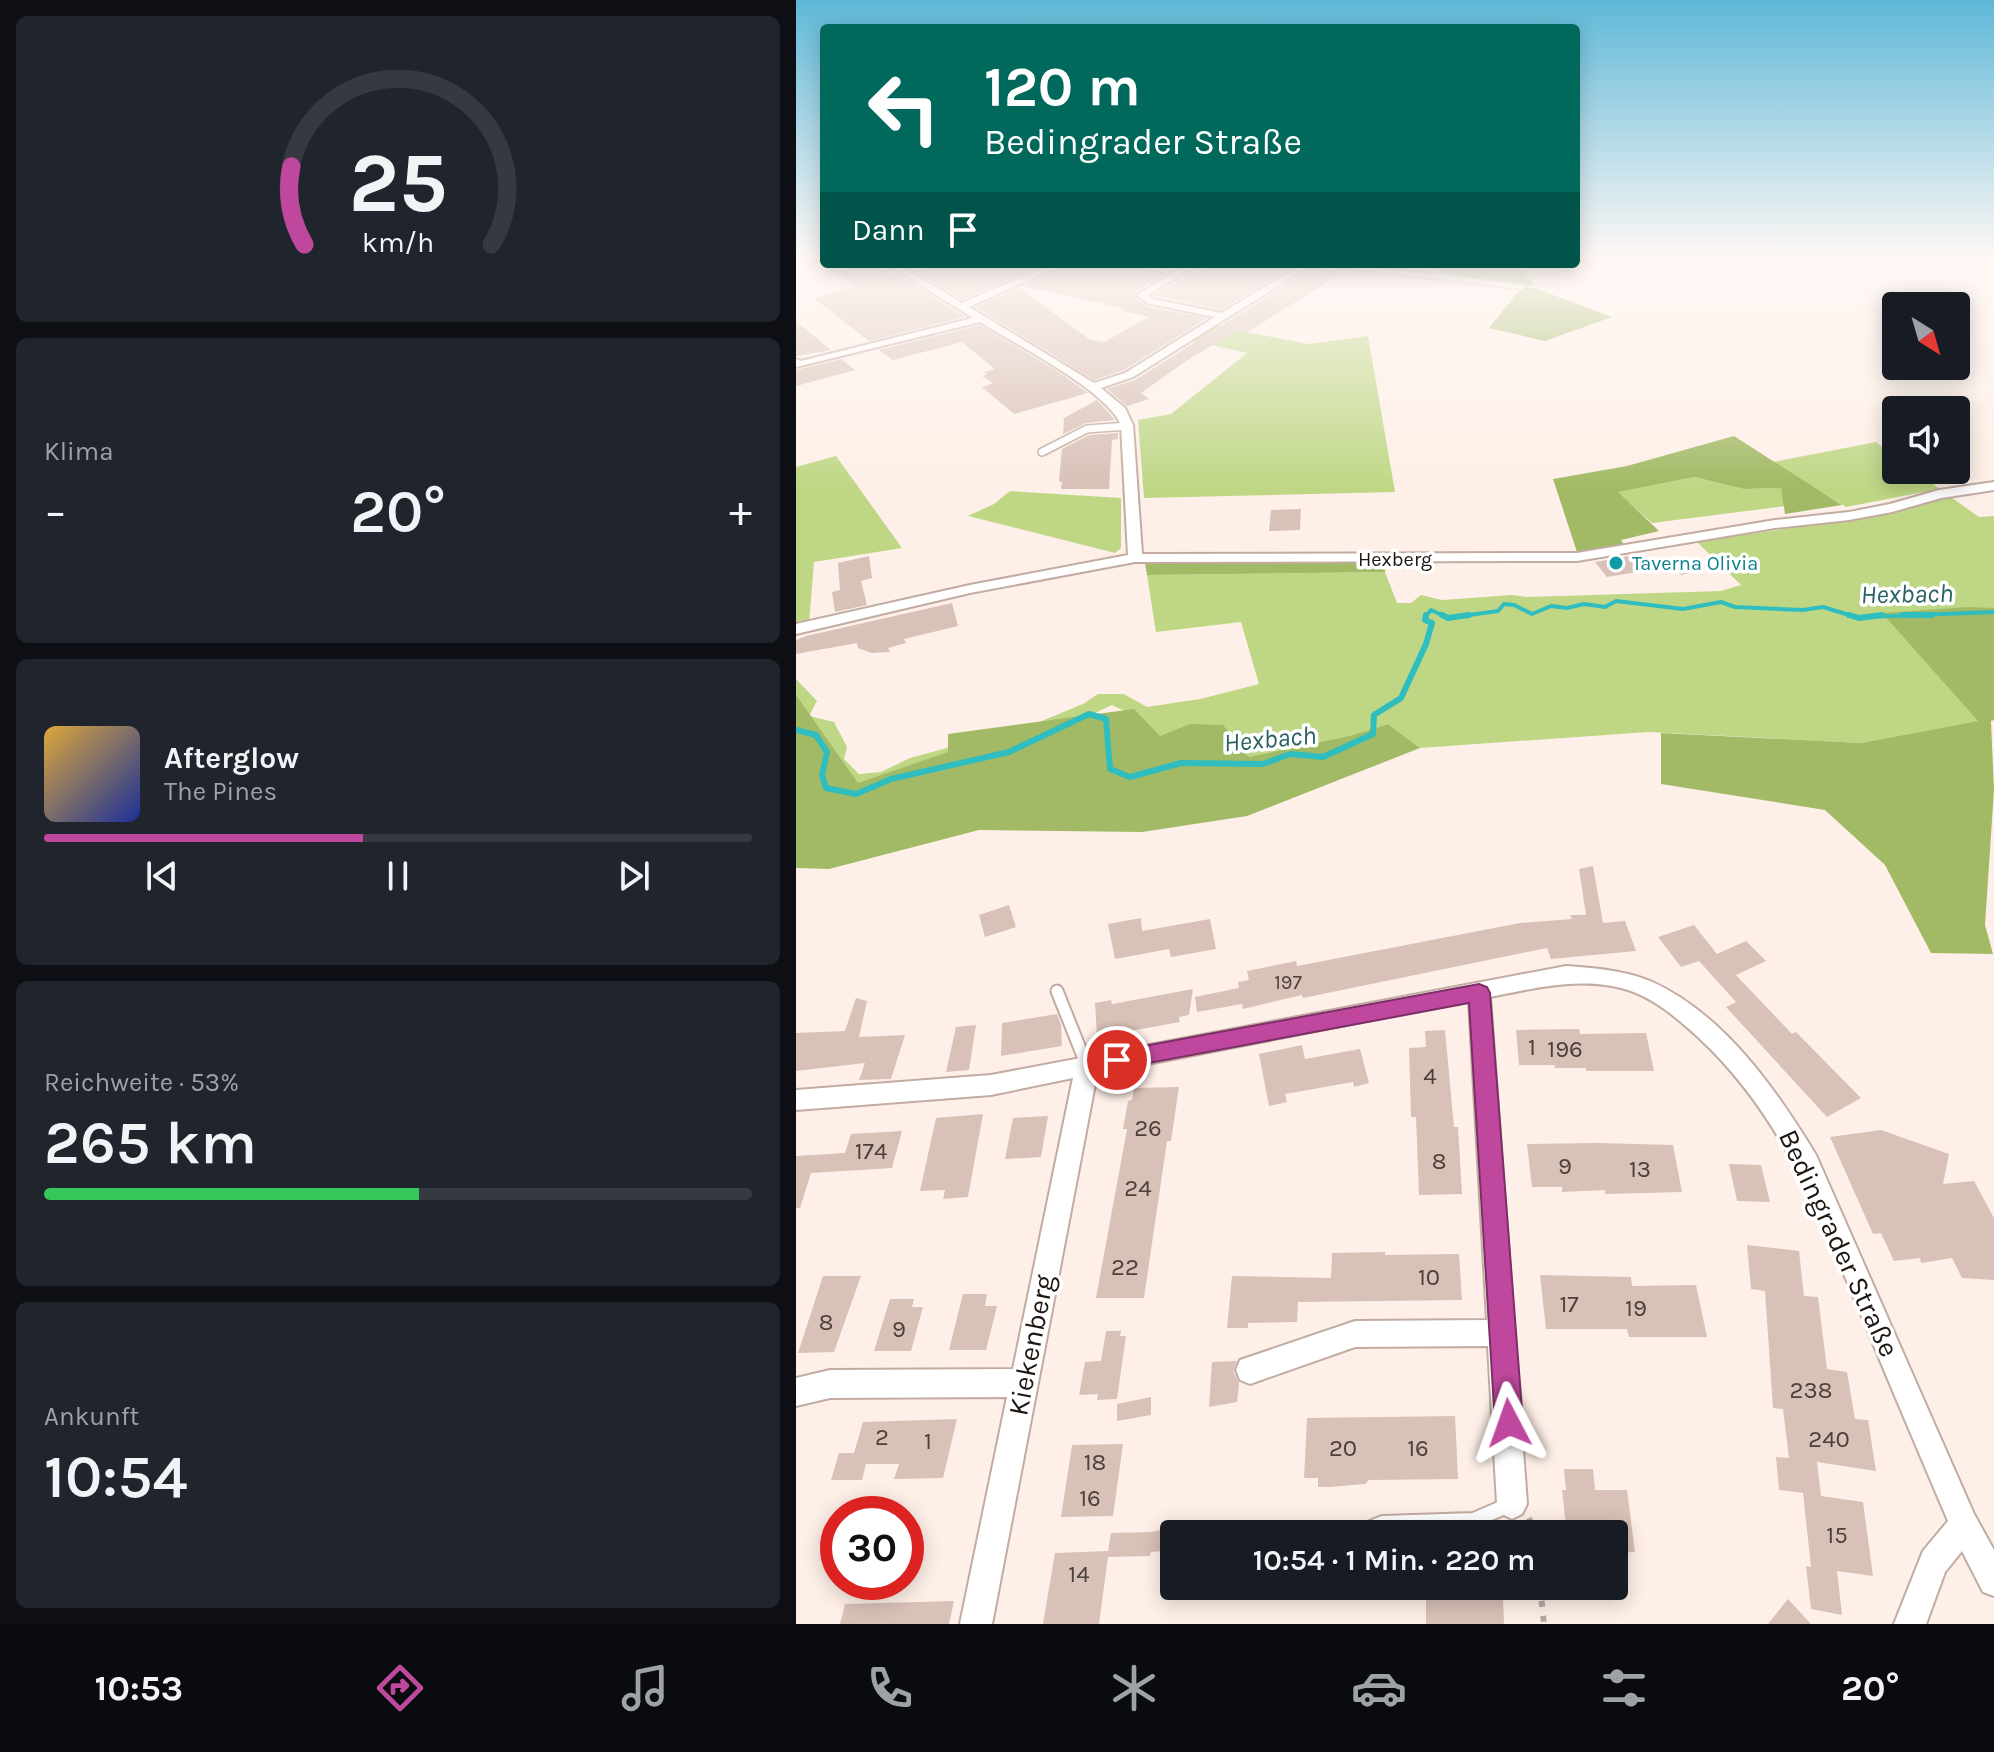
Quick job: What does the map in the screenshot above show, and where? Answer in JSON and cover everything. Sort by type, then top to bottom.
[{"type":"street","points":[[798,364],[920,334]]},
{"type":"street","points":[[1009,334],[1093,387],[1121,410],[1127,426],[1135,558]]},
{"type":"street","points":[[1093,387],[1129,375],[1195,334]]},
{"type":"street","name":"Hexberg","points":[[796,629],[970,589],[1135,558],[1577,557],[1775,524],[1849,516],[1892,508],[1939,494],[1994,486]]},
{"type":"street","name":"Bedingrader Straße","points":[[796,1100],[991,1085],[1566,974],[1607,976],[1644,988],[1679,1007],[1741,1068],[1786,1124],[1808,1163],[1964,1524],[1994,1581]]},
{"type":"street","points":[[1479,993],[1512,1504]]},
{"type":"street","name":"Kiekenberg","points":[[976,1624],[1087,1066]]},
{"type":"street","points":[[1250,1370],[1355,1334],[1503,1333]]},
{"type":"street","points":[[796,1392],[830,1384],[1023,1383]]},
{"type":"street","points":[[1910,1624],[1934,1562],[1964,1524]]},
{"type":"lane","points":[[1042,452],[1087,429],[1127,426]]},
{"type":"lane","points":[[1057,991],[1087,1066]]},
{"type":"lane","points":[[1474,1520],[1512,1504]]},
{"type":"path","points":[[1541,1600],[1544,1624]]},
{"type":"green space","points":[[1204,334],[1256,334],[1308,344],[1368,336],[1395,492],[1144,498],[1138,420],[1171,414],[1247,353],[1193,341]]},
{"type":"green space","points":[[1514,334],[1565,334],[1545,341]]},
{"type":"green space","points":[[1734,436],[1842,505],[1785,514],[1781,488],[1744,489],[1694,477],[1618,492],[1659,531],[1621,540],[1626,548],[1577,552],[1553,479],[1627,466]]},
{"type":"green space","points":[[1876,442],[1882,446],[1882,484],[1933,484],[1940,489],[1846,507],[1773,462]]},
{"type":"green space","points":[[836,456],[902,548],[814,562],[809,624],[796,626],[796,467]]},
{"type":"green space","points":[[1694,477],[1744,489],[1781,488],[1786,506],[1652,523],[1617,492]]},
{"type":"green space","points":[[1010,491],[1121,498],[1121,548],[1115,553],[968,516],[994,504]]},
{"type":"green space","points":[[1948,495],[1979,517],[1994,516],[1994,613],[1979,721],[1861,743],[1649,732],[1420,748],[1388,724],[1266,764],[1161,739],[1139,718],[1112,705],[1091,715],[859,794],[796,729],[796,679],[817,701],[809,716],[834,722],[847,747],[844,759],[859,774],[881,772],[910,758],[1032,725],[1083,704],[1098,694],[1124,694],[1147,707],[1200,699],[1259,684],[1241,622],[1156,632],[1147,575],[1385,572],[1397,603],[1411,603],[1421,595],[1442,600],[1512,595],[1721,591],[1741,585],[1697,542],[1856,518]]},
{"type":"green space","points":[[1145,563],[1385,563],[1385,572],[1147,575]]},
{"type":"green space","points":[[1994,608],[1994,720],[1991,721],[1994,790],[1985,925],[1993,954],[1931,953],[1885,865],[1825,810],[1661,784],[1661,733],[1861,743],[1978,721],[1882,613]]},
{"type":"green space","points":[[796,695],[858,783],[948,752],[948,734],[1134,709],[1160,736],[1190,724],[1223,725],[1249,757],[1350,736],[1388,724],[1420,748],[1247,816],[1142,832],[979,830],[829,869],[796,868]]},
{"type":"building","points":[[796,334],[811,334],[831,350],[796,356]]},
{"type":"building","points":[[860,334],[898,334],[869,341]]},
{"type":"building","points":[[945,334],[995,334],[1088,393],[1014,414],[982,387],[993,383],[982,376],[987,374],[984,372],[995,369],[962,342],[893,360],[879,350]]},
{"type":"building","points":[[1019,334],[1082,334],[1089,339],[1104,342],[1119,334],[1182,334],[1124,370],[1094,380]]},
{"type":"building","points":[[1208,334],[1231,334],[1141,393],[1149,399],[1127,406],[1107,389],[1135,380]]},
{"type":"building","points":[[841,359],[855,370],[796,386],[796,370]]},
{"type":"building","points":[[1097,400],[1115,420],[1086,423],[1063,434],[1064,418]]},
{"type":"building","points":[[1118,433],[1118,439],[1112,440],[1109,489],[1061,489],[1062,449],[1089,435]]},
{"type":"building","points":[[1301,509],[1300,530],[1269,531],[1271,510]]},
{"type":"building","points":[[869,556],[872,578],[861,581],[867,605],[835,612],[832,592],[840,590],[838,563]]},
{"type":"building","points":[[1629,556],[1643,571],[1607,577],[1595,562]]},
{"type":"building","points":[[1686,557],[1700,571],[1681,575],[1667,561]]},
{"type":"building","points":[[952,603],[958,626],[904,639],[906,643],[888,648],[890,652],[872,653],[858,648],[857,643],[796,654],[796,640],[806,636]]},
{"type":"building","points":[[1593,866],[1603,923],[1625,921],[1636,951],[1551,959],[1547,948],[1243,1009],[1242,1004],[1197,1012],[1195,997],[1239,988],[1238,982],[1249,980],[1247,971],[1296,961],[1297,966],[1520,923],[1586,915],[1579,869]]},
{"type":"building","points":[[1009,905],[1016,927],[985,937],[979,915]]},
{"type":"building","points":[[1141,918],[1142,931],[1210,919],[1216,949],[1171,957],[1169,949],[1115,959],[1108,924]]},
{"type":"building","points":[[1694,925],[1717,954],[1746,941],[1766,961],[1736,975],[1792,1034],[1796,1032],[1861,1098],[1827,1117],[1726,1007],[1736,1002],[1699,961],[1681,967],[1658,937]]},
{"type":"building","points":[[1193,989],[1189,1015],[1179,1017],[1180,1022],[1097,1037],[1095,1003],[1111,1000],[1112,1004]]},
{"type":"building","points":[[856,998],[867,1001],[859,1037],[905,1035],[891,1079],[859,1080],[865,1063],[796,1071],[796,1033],[845,1031]]},
{"type":"building","points":[[1057,1014],[1062,1046],[1001,1056],[1002,1023]]},
{"type":"building","points":[[976,1025],[969,1070],[946,1072],[956,1027]]},
{"type":"building","points":[[1579,1029],[1580,1034],[1646,1033],[1654,1071],[1586,1071],[1586,1068],[1555,1068],[1554,1065],[1519,1065],[1516,1030]]},
{"type":"building","points":[[1445,1030],[1454,1127],[1458,1127],[1462,1194],[1419,1195],[1416,1117],[1411,1117],[1409,1048],[1426,1047],[1425,1031]]},
{"type":"building","points":[[1302,1045],[1305,1059],[1360,1049],[1369,1083],[1354,1087],[1353,1082],[1285,1094],[1287,1102],[1269,1106],[1259,1054]]},
{"type":"building","points":[[1179,1087],[1171,1141],[1167,1141],[1144,1298],[1096,1298],[1127,1129],[1123,1129],[1128,1101],[1132,1100],[1134,1088]]},
{"type":"building","points":[[983,1114],[968,1197],[943,1199],[945,1190],[920,1191],[936,1118]]},
{"type":"building","points":[[1048,1116],[1041,1157],[1005,1159],[1013,1118]]},
{"type":"building","points":[[1881,1130],[1949,1154],[1943,1184],[1974,1181],[1994,1218],[1994,1280],[1962,1278],[1952,1258],[1921,1263],[1920,1258],[1894,1261],[1881,1233],[1873,1234],[1830,1137]]},
{"type":"building","points":[[902,1131],[892,1168],[811,1173],[800,1208],[796,1208],[796,1156],[845,1153],[851,1134]]},
{"type":"building","points":[[1527,1144],[1673,1145],[1682,1192],[1605,1194],[1605,1190],[1562,1192],[1562,1187],[1532,1187]]},
{"type":"building","points":[[1729,1164],[1761,1165],[1770,1202],[1737,1201]]},
{"type":"building","points":[[1747,1245],[1799,1251],[1804,1296],[1818,1297],[1827,1369],[1847,1372],[1855,1419],[1868,1420],[1876,1471],[1817,1462],[1821,1496],[1863,1502],[1873,1576],[1837,1571],[1842,1615],[1811,1609],[1806,1566],[1811,1567],[1803,1493],[1779,1490],[1776,1457],[1789,1458],[1783,1409],[1773,1408],[1765,1291],[1751,1289]]},
{"type":"building","points":[[1385,1252],[1385,1255],[1459,1254],[1462,1300],[1298,1302],[1297,1322],[1248,1323],[1248,1328],[1227,1328],[1232,1276],[1331,1278],[1332,1253]]},
{"type":"building","points":[[1540,1275],[1631,1277],[1632,1286],[1696,1285],[1707,1337],[1629,1337],[1627,1329],[1546,1329]]},
{"type":"building","points":[[823,1276],[861,1276],[834,1352],[798,1353]]},
{"type":"building","points":[[963,1294],[987,1294],[985,1306],[997,1306],[986,1350],[949,1350]]},
{"type":"building","points":[[890,1299],[914,1299],[912,1307],[923,1307],[911,1351],[874,1351]]},
{"type":"building","points":[[1106,1331],[1121,1331],[1120,1336],[1126,1336],[1117,1399],[1097,1400],[1098,1394],[1079,1395],[1085,1362],[1101,1361]]},
{"type":"building","points":[[1237,1361],[1233,1371],[1239,1383],[1237,1402],[1209,1407],[1212,1362]]},
{"type":"building","points":[[1151,1397],[1151,1415],[1117,1421],[1117,1404]]},
{"type":"building","points":[[1455,1416],[1458,1479],[1369,1480],[1365,1484],[1318,1487],[1318,1478],[1304,1478],[1307,1418]]},
{"type":"building","points":[[957,1419],[943,1478],[894,1479],[899,1464],[866,1464],[862,1480],[831,1480],[839,1453],[854,1453],[863,1422]]},
{"type":"building","points":[[1123,1444],[1113,1516],[1061,1517],[1072,1445]]},
{"type":"building","points":[[1564,1469],[1593,1469],[1595,1490],[1627,1490],[1635,1552],[1628,1552],[1628,1520],[1565,1520],[1562,1490],[1566,1490]]},
{"type":"building","points":[[1160,1530],[1160,1551],[1151,1552],[1150,1556],[1108,1557],[1099,1624],[1043,1624],[1055,1553],[1108,1551],[1111,1533]]},
{"type":"building","points":[[1788,1599],[1811,1624],[1768,1624]]},
{"type":"building","points":[[1426,1600],[1503,1600],[1504,1624],[1426,1624]]},
{"type":"building","points":[[954,1601],[949,1624],[840,1624],[845,1604]]},
{"type":"waterway","name":"Hexbach","points":[[1455,617],[1498,611],[1504,604],[1514,605],[1532,614],[1551,606],[1567,608],[1584,604],[1605,607],[1616,601],[1683,609],[1721,602],[1735,607],[1803,610],[1823,607],[1856,617]]},
{"type":"waterway","name":"Hexbach","points":[[1426,616],[1431,610],[1446,617]]},
{"type":"waterway","name":"Hexbach","points":[[1917,615],[1994,612]]},
{"type":"waterway","name":"Hexbach","points":[[1442,615],[1446,617]]},
{"type":"waterway","name":"Hexbach","points":[[1455,617],[1469,615]]},
{"type":"waterway","name":"Hexbach","points":[[1849,615],[1867,617]]},
{"type":"waterway","name":"Hexbach","points":[[1867,617],[1882,615]]},
{"type":"waterway","name":"Hexbach","points":[[1903,615],[1917,615]]},
{"type":"waterway","name":"Hexbach","points":[[1867,617],[1917,615]]},
{"type":"waterway","name":"Hexbach","points":[[1917,615],[1932,615]]},
{"type":"waterway","name":"Hexbach","points":[[796,730],[816,735],[827,752],[822,775],[826,788],[856,794],[891,779],[1009,752],[1089,714],[1106,719],[1110,769],[1130,777],[1181,763],[1263,764],[1290,754],[1323,757],[1373,734],[1374,715],[1401,698],[1426,644],[1432,623],[1425,620],[1426,616]]},
{"type":"waterway","name":"Hexbach","points":[[1446,617],[1455,617]]},
{"type":"place","name":"Taverna Olivia","points":[[1616,563]]},
{"type":"route","points":[[1117,1060],[1479,993],[1509,1423]]}]
